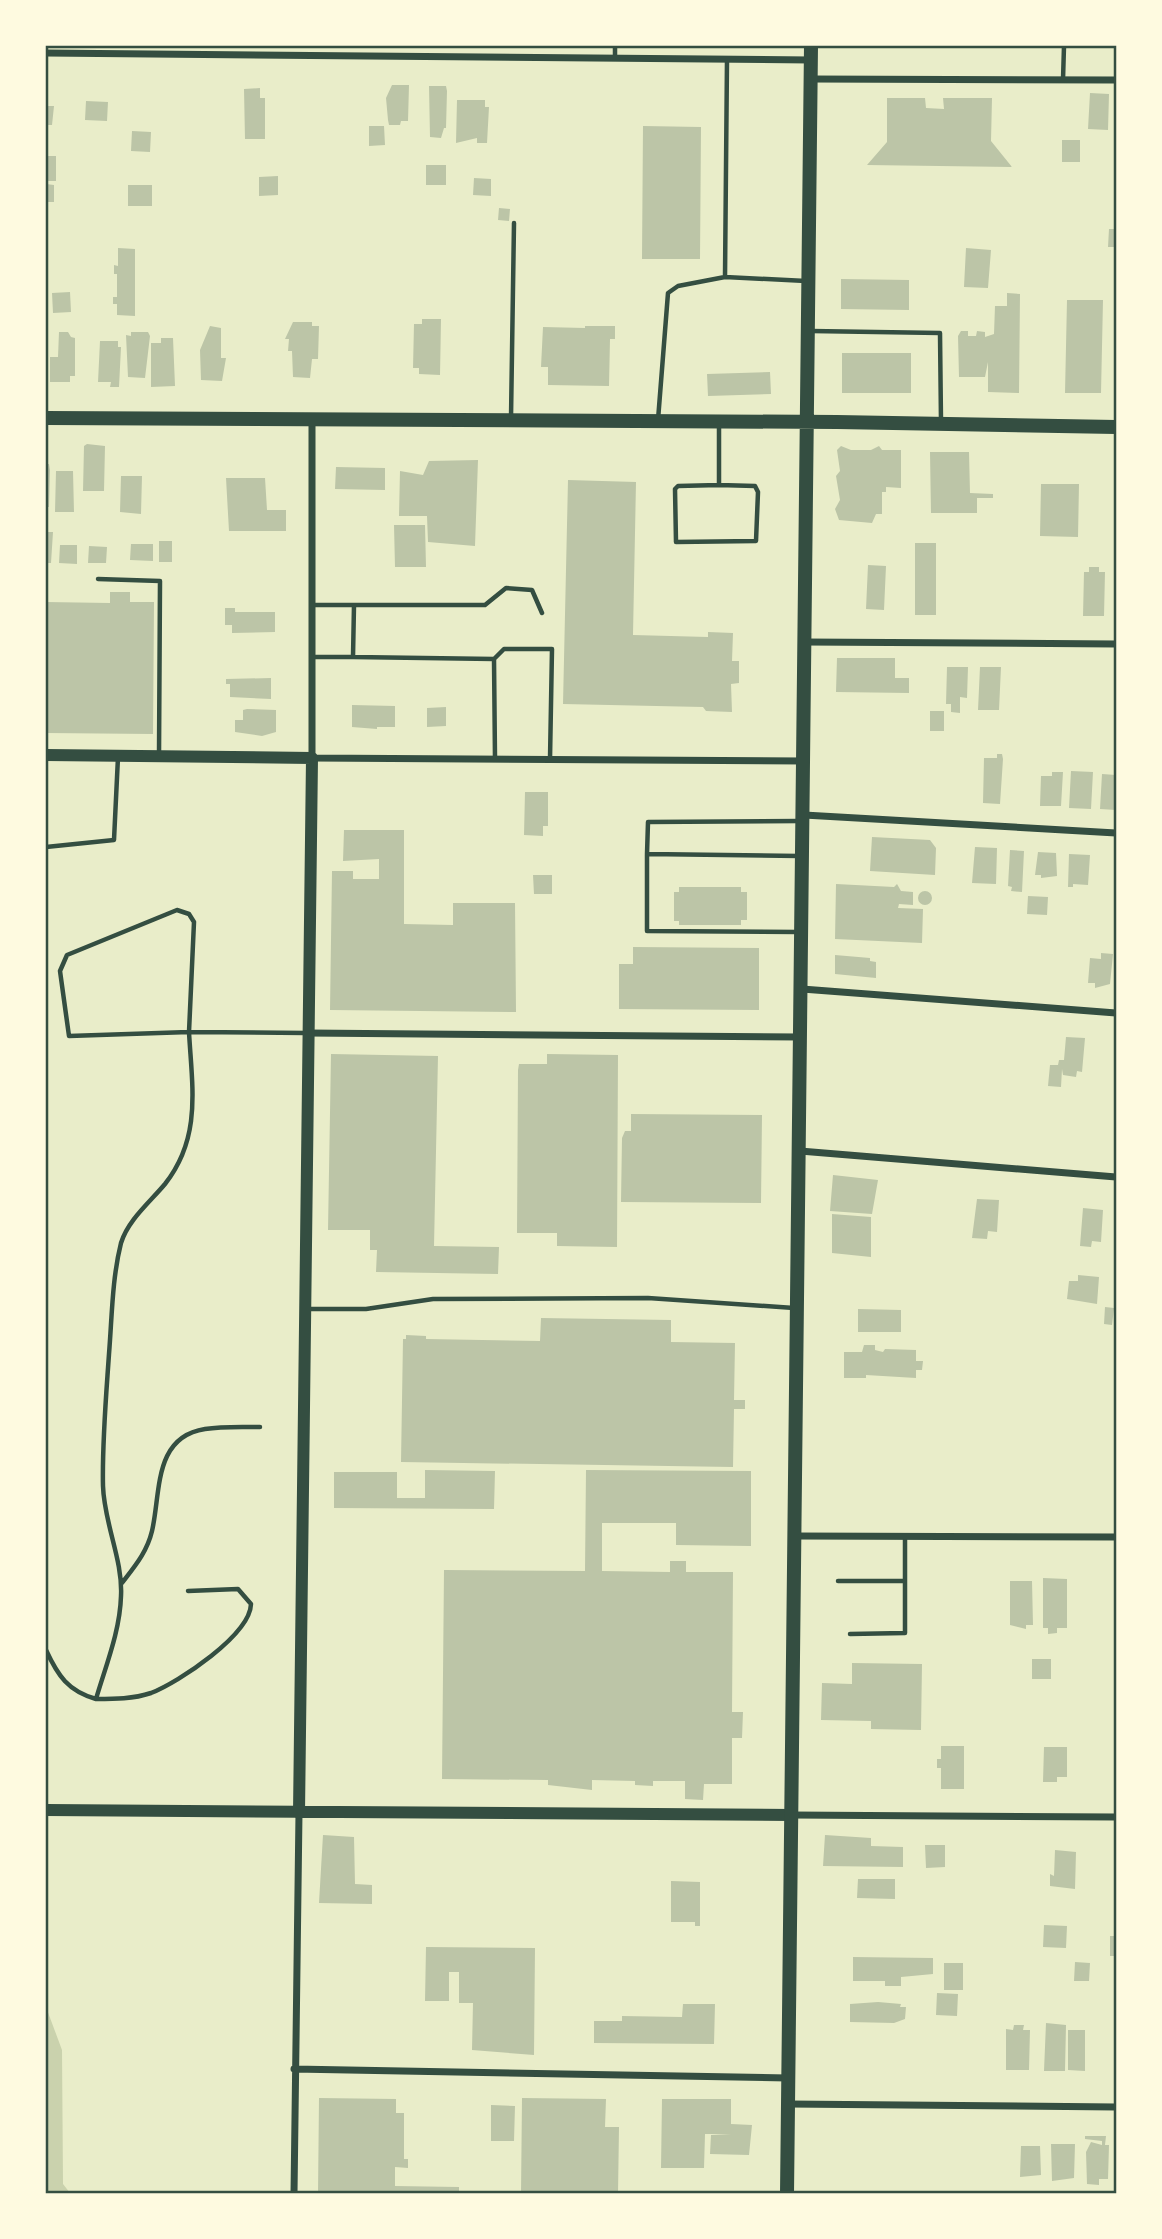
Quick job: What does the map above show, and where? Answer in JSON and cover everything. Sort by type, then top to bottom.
[{"type":"main road","points":[[787,2193],[811,53]]},
{"type":"main road","points":[[46,418],[719,421],[1116,428]]},
{"type":"street","points":[[46,53],[727,58],[811,53]]},
{"type":"street","points":[[811,79],[1116,80]]},
{"type":"street","points":[[294,2193],[312,758],[312,420]]},
{"type":"street","points":[[803,642],[1116,643]]},
{"type":"street","points":[[46,755],[805,761]]},
{"type":"street","points":[[804,818],[1116,833]]},
{"type":"street","points":[[802,989],[1116,1013]]},
{"type":"street","points":[[307,1033],[802,1037]]},
{"type":"street","points":[[800,1151],[1116,1177]]},
{"type":"street","points":[[795,1536],[1116,1537]]},
{"type":"street","points":[[46,1810],[1116,1817]]},
{"type":"street","points":[[294,2069],[788,2078]]},
{"type":"street","points":[[788,2104],[1116,2107]]},
{"type":"lane","points":[[615,46],[615,56]]},
{"type":"lane","points":[[1063,80],[1064,46]]},
{"type":"lane","points":[[725,277],[727,58]]},
{"type":"lane","points":[[511,420],[514,223]]},
{"type":"lane","points":[[658,421],[668,293],[686,284],[725,277],[807,281]]},
{"type":"lane","points":[[806,331],[940,333],[941,424]]},
{"type":"lane","points":[[719,421],[719,485]]},
{"type":"lane","points":[[678,485],[719,485],[755,486],[758,492],[756,541],[676,542],[675,489],[678,485]]},
{"type":"lane","points":[[98,579],[160,581],[159,756]]},
{"type":"lane","points":[[312,605],[485,605],[506,588],[533,590],[542,613]]},
{"type":"lane","points":[[353,657],[354,605]]},
{"type":"lane","points":[[495,759],[494,659],[504,649],[552,649],[550,760]]},
{"type":"lane","points":[[313,657],[494,659]]},
{"type":"lane","points":[[46,847],[114,840],[118,756]]},
{"type":"lane","points":[[803,932],[647,931],[648,822],[804,818]]},
{"type":"lane","points":[[648,854],[804,856]]},
{"type":"lane","points":[[96,1699],[115,1633],[122,1584],[107,1526],[103,1486],[114,1278],[122,1240],[137,1216],[177,1166],[191,1137],[193,1104],[189,1032],[194,922],[189,914],[177,910],[75,949],[62,961],[61,982],[69,1037],[189,1032],[307,1033]]},
{"type":"lane","points":[[304,1309],[366,1309],[433,1299],[635,1298],[798,1309]]},
{"type":"lane","points":[[122,1584],[144,1554],[152,1530],[158,1479],[174,1445],[181,1438],[203,1429],[260,1427]]},
{"type":"lane","points":[[850,1633],[905,1633],[905,1536]]},
{"type":"lane","points":[[838,1581],[905,1581]]},
{"type":"lane","points":[[46,1650],[56,1671],[68,1687],[96,1699],[136,1697],[169,1685],[218,1649],[251,1615],[251,1604],[238,1589],[188,1591]]},
{"type":"green space","points":[[46,2007],[62,2050],[63,2184],[70,2193],[46,2193]]},
{"type":"building","points":[[392,85],[409,85],[408,121],[401,121],[400,125],[389,125],[386,98]]},
{"type":"building","points":[[429,86],[446,86],[446,128],[441,138],[430,137]]},
{"type":"building","points":[[260,88],[260,98],[265,98],[265,139],[245,139],[244,89]]},
{"type":"building","points":[[1090,93],[1109,94],[1108,130],[1088,129]]},
{"type":"building","points":[[887,98],[925,98],[926,108],[944,109],[943,98],[992,98],[991,141],[1012,167],[867,165],[887,142]]},
{"type":"building","points":[[457,100],[485,100],[485,107],[489,107],[487,143],[477,143],[477,138],[456,143]]},
{"type":"building","points":[[86,101],[108,102],[107,121],[85,120]]},
{"type":"building","points":[[46,106],[54,106],[52,125],[46,125]]},
{"type":"building","points":[[369,126],[384,126],[385,145],[369,146]]},
{"type":"building","points":[[643,126],[701,127],[700,259],[642,259]]},
{"type":"building","points":[[132,131],[151,132],[150,152],[131,151]]},
{"type":"building","points":[[1062,140],[1080,140],[1080,162],[1062,162]]},
{"type":"building","points":[[46,156],[56,156],[56,181],[46,181]]},
{"type":"building","points":[[426,165],[446,165],[446,185],[426,185]]},
{"type":"building","points":[[278,176],[278,195],[259,196],[259,177]]},
{"type":"building","points":[[474,178],[491,179],[491,196],[473,195]]},
{"type":"building","points":[[46,184],[54,185],[54,202],[48,202],[48,205],[46,205]]},
{"type":"building","points":[[128,185],[152,185],[152,206],[128,206]]},
{"type":"building","points":[[499,208],[510,209],[509,221],[498,220]]},
{"type":"building","points":[[1109,229],[1116,229],[1116,247],[1108,247]]},
{"type":"building","points":[[118,248],[135,249],[135,316],[117,315],[117,304],[113,304],[113,297],[117,297],[117,274],[114,274],[114,265],[118,266]]},
{"type":"building","points":[[966,248],[991,250],[988,288],[964,287]]},
{"type":"building","points":[[841,279],[909,280],[909,310],[841,309]]},
{"type":"building","points":[[70,292],[71,312],[53,313],[52,293]]},
{"type":"building","points":[[1007,293],[1020,294],[1019,393],[988,392],[988,362],[985,377],[959,377],[958,336],[961,331],[968,331],[968,336],[976,336],[977,331],[985,332],[985,337],[994,334],[995,306],[1007,306]]},
{"type":"building","points":[[1067,300],[1103,300],[1101,393],[1065,393]]},
{"type":"building","points":[[422,319],[441,319],[440,375],[419,374],[419,368],[413,368],[414,324],[422,324]]},
{"type":"building","points":[[293,322],[312,322],[312,326],[319,326],[318,359],[312,359],[310,378],[293,377],[292,351],[288,351],[289,339],[285,339]]},
{"type":"building","points":[[210,326],[221,328],[221,358],[226,358],[222,381],[201,380],[200,350]]},
{"type":"building","points":[[615,326],[615,339],[610,339],[609,386],[548,385],[548,367],[541,367],[543,327]]},
{"type":"building","points":[[59,332],[68,332],[75,338],[75,376],[70,376],[70,382],[50,382],[50,357],[58,357]]},
{"type":"building","points":[[131,332],[148,332],[150,336],[145,378],[128,377],[126,335],[131,336]]},
{"type":"building","points":[[161,338],[173,338],[175,386],[151,387],[151,343],[161,343]]},
{"type":"building","points":[[100,341],[118,341],[118,347],[121,347],[119,387],[110,387],[111,382],[98,382]]},
{"type":"building","points":[[842,353],[911,353],[911,393],[842,393]]},
{"type":"building","points":[[770,372],[771,394],[708,396],[707,374]]},
{"type":"building","points":[[84,446],[105,446],[104,491],[83,491]]},
{"type":"building","points":[[841,446],[851,450],[871,450],[879,446],[882,450],[901,450],[901,488],[886,487],[886,492],[882,492],[882,514],[876,514],[872,523],[839,520],[835,509],[840,500],[836,476],[840,471],[837,450]]},
{"type":"building","points":[[930,452],[969,452],[970,493],[993,494],[993,498],[977,498],[977,513],[931,513]]},
{"type":"building","points":[[478,460],[475,546],[428,542],[427,516],[399,516],[400,471],[423,475],[429,461]]},
{"type":"building","points":[[46,464],[49,464],[50,470],[49,507],[46,507]]},
{"type":"building","points":[[336,467],[385,468],[385,490],[335,489]]},
{"type":"building","points":[[56,471],[73,471],[74,512],[55,512]]},
{"type":"building","points":[[121,476],[142,476],[141,514],[120,512]]},
{"type":"building","points":[[226,478],[265,478],[267,510],[286,510],[286,531],[229,531]]},
{"type":"building","points":[[568,480],[636,482],[633,635],[708,637],[708,632],[733,633],[732,661],[739,661],[739,683],[731,684],[732,712],[706,711],[703,707],[563,704]]},
{"type":"building","points":[[1041,484],[1079,484],[1078,537],[1040,536]]},
{"type":"building","points":[[394,525],[425,525],[426,567],[395,567]]},
{"type":"building","points":[[46,532],[53,532],[51,563],[46,563]]},
{"type":"building","points":[[159,541],[172,541],[172,562],[159,562]]},
{"type":"building","points":[[915,543],[936,543],[936,615],[915,615]]},
{"type":"building","points":[[131,544],[153,544],[153,561],[130,560]]},
{"type":"building","points":[[60,545],[77,545],[77,564],[59,563]]},
{"type":"building","points":[[89,546],[107,547],[106,563],[88,563]]},
{"type":"building","points":[[868,565],[886,566],[884,610],[866,609]]},
{"type":"building","points":[[1089,567],[1099,567],[1099,572],[1105,572],[1104,616],[1083,616],[1084,572],[1089,572]]},
{"type":"building","points":[[110,592],[130,592],[130,602],[154,602],[153,734],[46,733],[46,602],[110,603]]},
{"type":"building","points":[[225,608],[235,608],[235,612],[275,612],[275,632],[232,633],[232,625],[225,625]]},
{"type":"building","points":[[837,658],[895,658],[895,678],[909,678],[909,693],[836,692]]},
{"type":"building","points":[[947,667],[968,667],[967,698],[960,697],[960,713],[951,712],[951,704],[946,704]]},
{"type":"building","points":[[980,667],[1001,667],[999,710],[978,710]]},
{"type":"building","points":[[271,678],[271,699],[230,697],[230,684],[226,684],[226,679]]},
{"type":"building","points":[[352,705],[395,706],[395,727],[352,727]]},
{"type":"building","points":[[446,707],[446,726],[427,727],[427,708]]},
{"type":"building","points":[[243,710],[276,710],[276,732],[262,736],[235,732],[235,720],[243,720]]},
{"type":"building","points":[[930,711],[944,711],[944,731],[930,731]]},
{"type":"building","points":[[997,754],[1002,754],[1003,759],[1000,804],[983,803],[984,758],[997,758]]},
{"type":"building","points":[[1071,771],[1093,772],[1091,809],[1069,808]]},
{"type":"building","points":[[1052,772],[1063,772],[1061,806],[1040,806],[1041,776],[1052,776]]},
{"type":"building","points":[[1102,774],[1116,775],[1116,810],[1100,809]]},
{"type":"building","points":[[525,792],[548,792],[548,826],[543,826],[543,836],[524,835]]},
{"type":"building","points":[[344,830],[404,830],[404,924],[453,925],[453,903],[515,903],[516,1012],[330,1010],[332,871],[353,871],[353,879],[379,879],[379,859],[343,861]]},
{"type":"building","points":[[872,837],[930,840],[936,848],[935,875],[870,871]]},
{"type":"building","points":[[975,847],[997,848],[996,884],[972,883]]},
{"type":"building","points":[[1010,850],[1024,851],[1022,892],[1011,891],[1012,887],[1008,886]]},
{"type":"building","points":[[1038,852],[1056,853],[1057,876],[1041,878],[1041,875],[1035,875]]},
{"type":"building","points":[[1069,854],[1090,855],[1088,885],[1073,884],[1073,887],[1068,887]]},
{"type":"building","points":[[533,875],[552,875],[552,894],[534,894]]},
{"type":"building","points":[[836,884],[894,887],[897,884],[901,891],[913,892],[913,905],[899,904],[898,908],[923,909],[922,943],[835,939]]},
{"type":"building","points":[[679,887],[741,887],[741,892],[747,892],[747,920],[741,920],[741,925],[679,925],[679,921],[674,921],[674,892],[679,892]]},
{"type":"building","points":[[925,891],[930,893],[930,903],[925,905],[920,903],[918,898],[920,893]]},
{"type":"building","points":[[1028,896],[1048,897],[1047,915],[1027,914]]},
{"type":"building","points":[[633,947],[759,948],[759,1010],[619,1009],[619,964],[633,964]]},
{"type":"building","points":[[1101,953],[1113,954],[1110,984],[1095,988],[1095,983],[1088,983],[1090,958],[1101,959]]},
{"type":"building","points":[[835,955],[870,958],[870,961],[876,962],[876,978],[835,974]]},
{"type":"building","points":[[1066,1037],[1085,1038],[1082,1072],[1077,1071],[1076,1077],[1063,1075],[1062,1069],[1061,1087],[1048,1086],[1050,1065],[1058,1065],[1059,1060],[1064,1060]]},
{"type":"building","points":[[331,1054],[438,1056],[434,1246],[499,1247],[498,1274],[376,1272],[377,1250],[370,1250],[370,1230],[328,1230]]},
{"type":"building","points":[[547,1054],[618,1055],[617,1247],[557,1246],[557,1233],[517,1233],[519,1064],[547,1064]]},
{"type":"building","points":[[631,1114],[762,1115],[761,1203],[621,1202],[622,1138],[625,1131],[631,1131]]},
{"type":"building","points":[[833,1175],[878,1180],[872,1214],[830,1211]]},
{"type":"building","points":[[977,1199],[999,1200],[997,1232],[988,1231],[987,1239],[972,1238]]},
{"type":"building","points":[[1083,1208],[1103,1210],[1101,1242],[1092,1241],[1091,1247],[1080,1246]]},
{"type":"building","points":[[832,1214],[871,1217],[871,1257],[832,1253]]},
{"type":"building","points":[[1078,1275],[1099,1277],[1097,1304],[1067,1299],[1069,1281],[1078,1281]]},
{"type":"building","points":[[1105,1307],[1114,1308],[1112,1325],[1104,1324]]},
{"type":"building","points":[[858,1309],[901,1310],[901,1332],[858,1332]]},
{"type":"building","points":[[541,1318],[671,1320],[671,1342],[735,1343],[734,1400],[745,1400],[745,1409],[734,1409],[733,1467],[401,1462],[403,1339],[406,1339],[406,1335],[426,1336],[426,1339],[540,1341]]},
{"type":"building","points":[[864,1345],[875,1345],[875,1350],[883,1352],[885,1349],[916,1350],[916,1361],[923,1361],[922,1370],[916,1370],[916,1378],[866,1375],[866,1378],[844,1378],[844,1352],[862,1352]]},
{"type":"building","points":[[425,1470],[495,1471],[494,1509],[334,1508],[334,1472],[397,1472],[397,1498],[425,1498]]},
{"type":"building","points":[[586,1470],[751,1471],[751,1546],[676,1545],[676,1523],[602,1523],[602,1571],[670,1572],[670,1561],[686,1561],[686,1572],[733,1572],[732,1712],[743,1712],[742,1738],[732,1738],[732,1784],[704,1784],[703,1800],[685,1799],[685,1781],[653,1781],[653,1786],[635,1785],[635,1781],[592,1780],[592,1790],[548,1785],[548,1780],[442,1779],[444,1570],[585,1571]]},
{"type":"building","points":[[1043,1578],[1067,1579],[1067,1628],[1057,1628],[1057,1633],[1048,1634],[1048,1628],[1043,1628]]},
{"type":"building","points":[[1010,1581],[1032,1581],[1033,1625],[1026,1625],[1026,1629],[1010,1625]]},
{"type":"building","points":[[1032,1659],[1051,1659],[1051,1679],[1032,1679]]},
{"type":"building","points":[[852,1663],[922,1664],[921,1730],[871,1729],[871,1721],[821,1720],[822,1683],[852,1684]]},
{"type":"building","points":[[941,1746],[964,1746],[964,1789],[941,1789],[941,1768],[937,1768],[937,1759],[941,1759]]},
{"type":"building","points":[[1044,1747],[1067,1747],[1067,1777],[1057,1777],[1057,1782],[1043,1782]]},
{"type":"building","points":[[323,1835],[354,1837],[355,1884],[372,1885],[372,1904],[319,1903]]},
{"type":"building","points":[[825,1835],[871,1838],[871,1846],[903,1847],[903,1867],[823,1866]]},
{"type":"building","points":[[925,1845],[945,1845],[945,1867],[926,1868]]},
{"type":"building","points":[[1055,1850],[1076,1852],[1075,1889],[1050,1886],[1050,1874],[1054,1876]]},
{"type":"building","points":[[858,1879],[895,1879],[895,1899],[857,1898]]},
{"type":"building","points":[[671,1881],[700,1882],[700,1926],[695,1926],[695,1922],[671,1922]]},
{"type":"building","points":[[1044,1925],[1067,1926],[1066,1948],[1043,1947]]},
{"type":"building","points":[[1110,1936],[1116,1936],[1116,1956],[1110,1956]]},
{"type":"building","points":[[426,1947],[535,1948],[534,2055],[472,2050],[473,2003],[459,2003],[459,1972],[449,1972],[449,2001],[425,2001]]},
{"type":"building","points":[[853,1957],[933,1958],[933,1974],[901,1977],[901,1986],[885,1986],[885,1981],[853,1981]]},
{"type":"building","points":[[1075,1962],[1090,1963],[1089,1981],[1074,1981]]},
{"type":"building","points":[[944,1963],[963,1963],[963,1990],[944,1990]]},
{"type":"building","points":[[937,1993],[958,1994],[957,2016],[936,2015]]},
{"type":"building","points":[[878,2002],[906,2007],[905,2019],[894,2023],[850,2022],[850,2004]]},
{"type":"building","points":[[683,2004],[715,2004],[714,2044],[594,2043],[594,2021],[622,2021],[622,2016],[682,2017]]},
{"type":"building","points":[[1046,2023],[1066,2025],[1065,2071],[1044,2071]]},
{"type":"building","points":[[1014,2025],[1024,2025],[1023,2030],[1030,2030],[1029,2070],[1006,2070],[1006,2029],[1013,2030]]},
{"type":"building","points":[[1068,2030],[1085,2030],[1085,2071],[1068,2070]]},
{"type":"building","points":[[319,2098],[396,2099],[396,2113],[404,2113],[404,2159],[408,2159],[408,2168],[395,2167],[395,2186],[459,2187],[459,2194],[318,2194]]},
{"type":"building","points":[[522,2098],[606,2099],[605,2127],[619,2127],[618,2194],[521,2194]]},
{"type":"building","points":[[662,2099],[731,2099],[731,2124],[752,2125],[749,2155],[710,2154],[711,2135],[731,2134],[705,2134],[704,2168],[661,2168]]},
{"type":"building","points":[[491,2105],[515,2106],[514,2141],[491,2141]]},
{"type":"building","points":[[1085,2136],[1106,2136],[1105,2145],[1109,2145],[1108,2179],[1099,2179],[1099,2185],[1087,2184],[1086,2152],[1091,2142],[1102,2145],[1102,2141],[1085,2139]]},
{"type":"building","points":[[1051,2144],[1075,2144],[1074,2178],[1052,2181]]},
{"type":"building","points":[[1021,2146],[1040,2146],[1041,2175],[1020,2177]]}]
